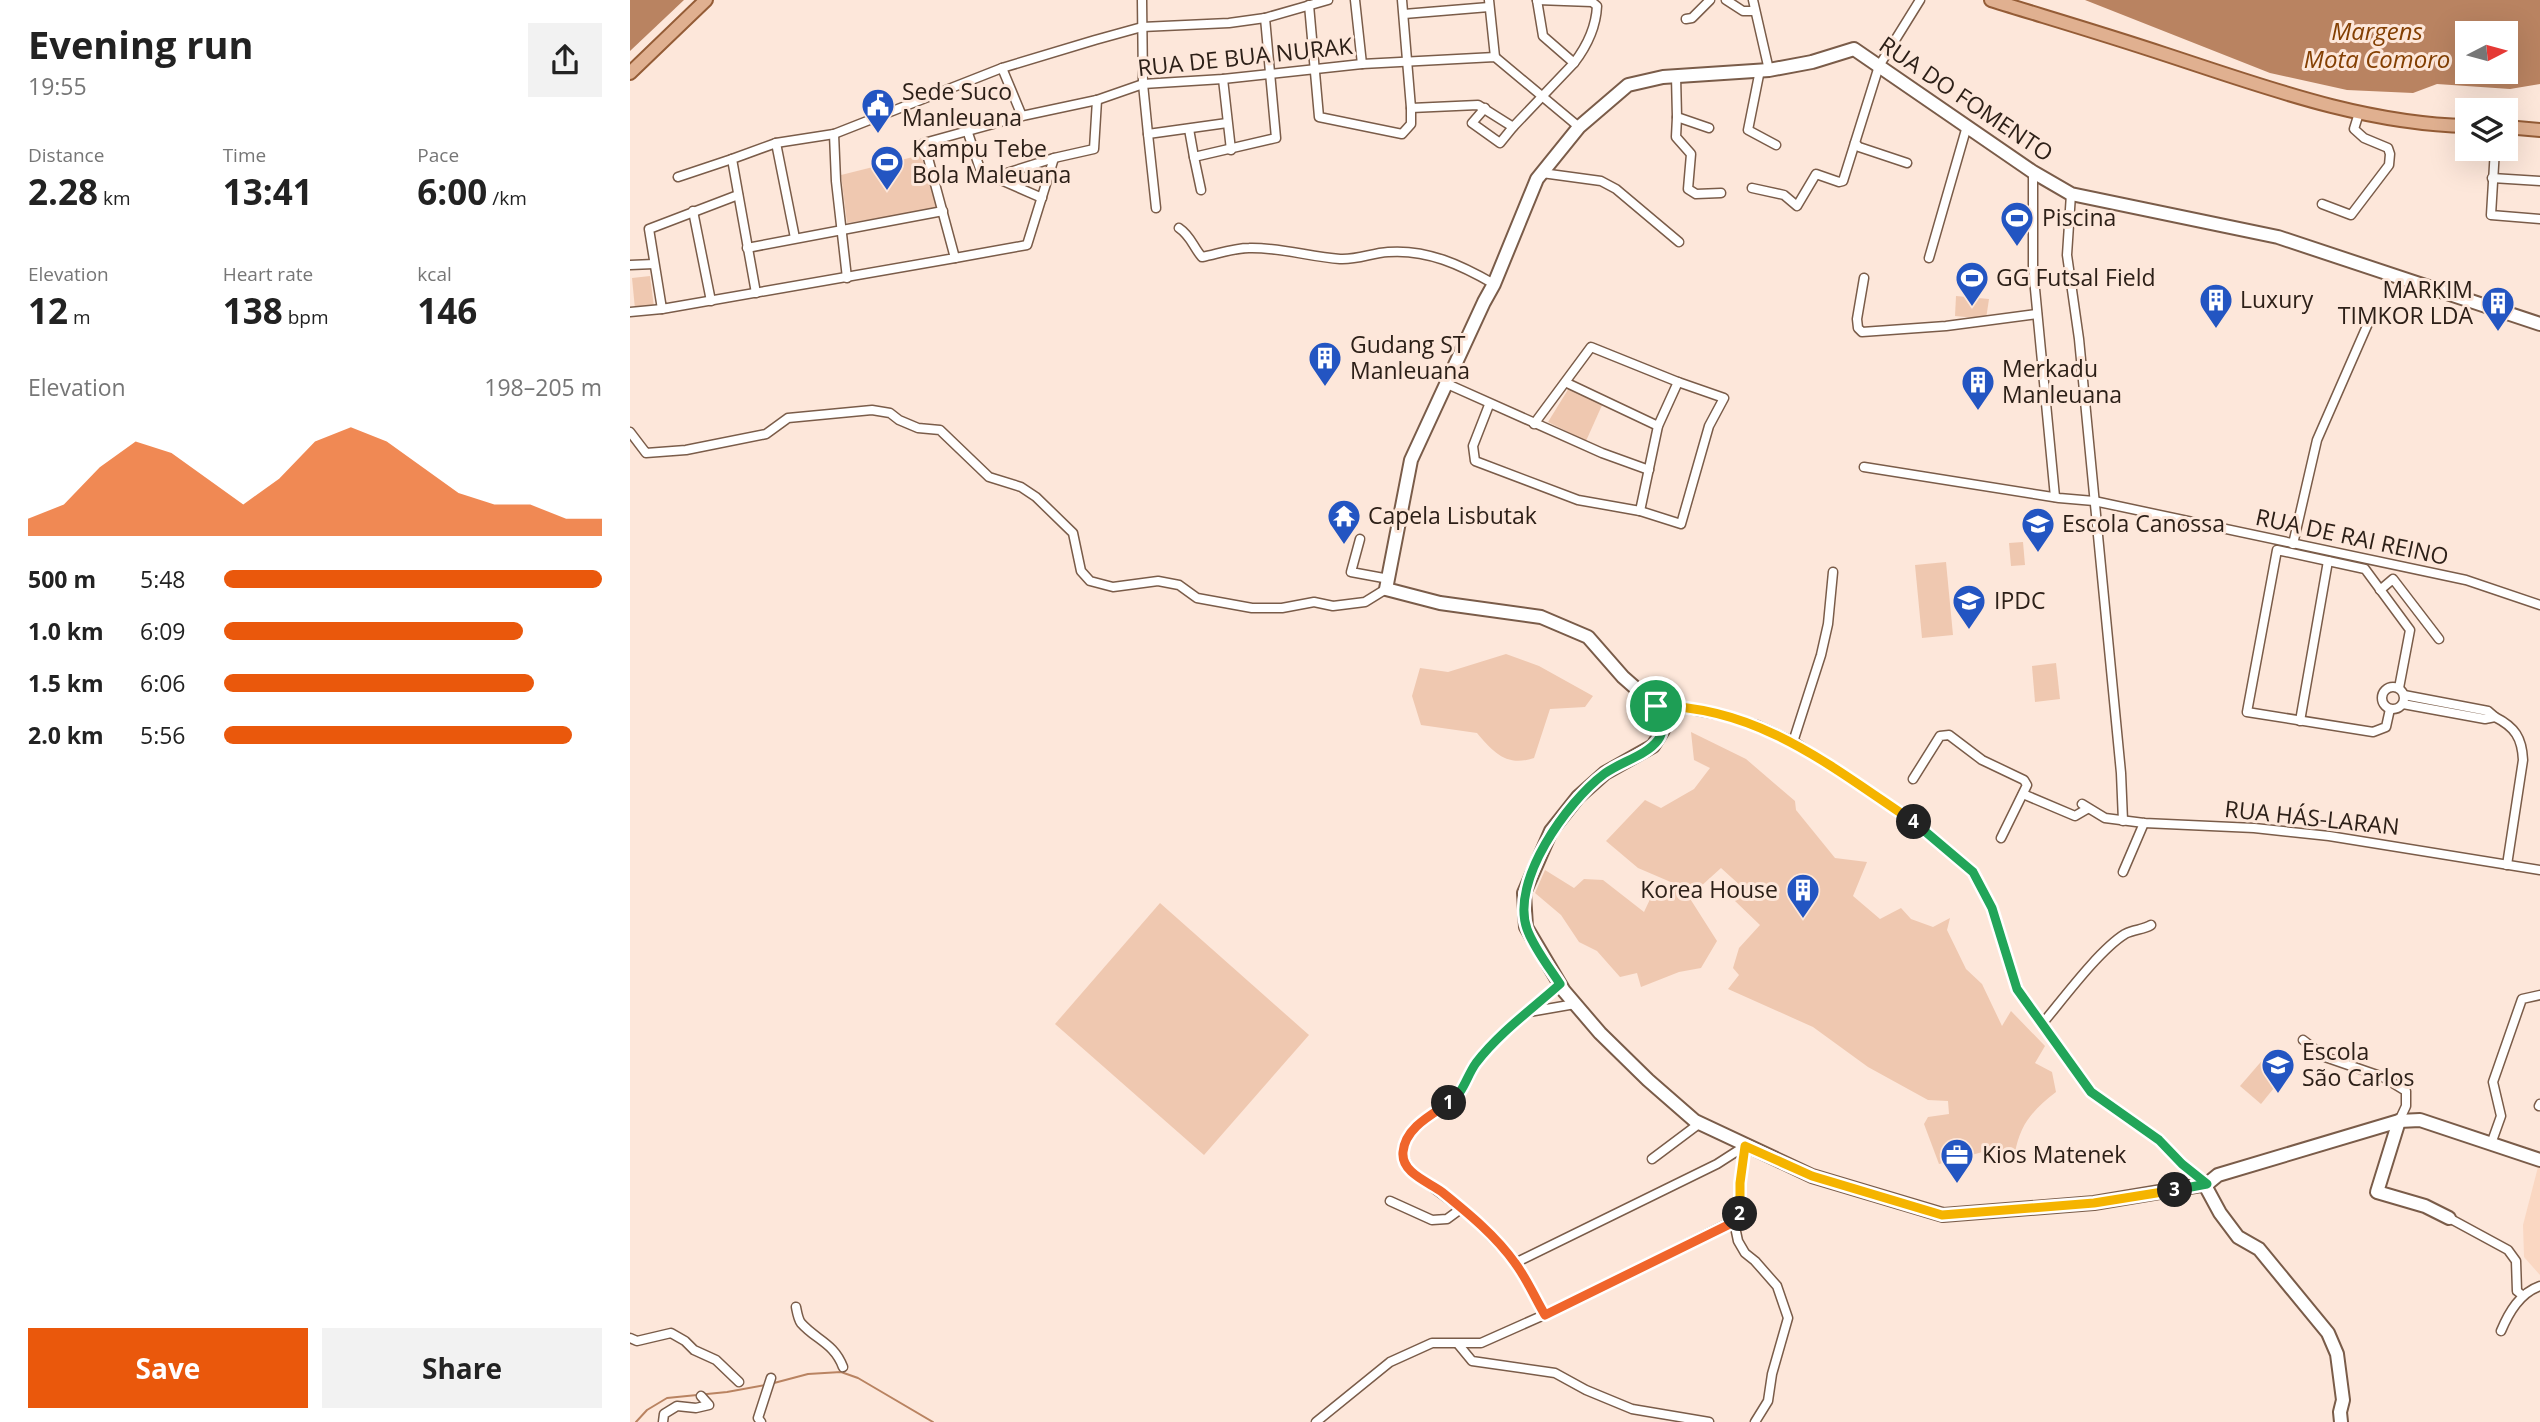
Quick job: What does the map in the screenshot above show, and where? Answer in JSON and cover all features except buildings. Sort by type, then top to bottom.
[{"type":"main road","points":[[630,73],[706,0]]},
{"type":"main road","points":[[1992,0],[2235,79],[2359,113],[2455,126]]},
{"type":"main road","points":[[2518,128],[2540,130]]},
{"type":"street","points":[[1142,0],[1143,84],[1156,208]]},
{"type":"street","points":[[678,177],[776,144],[834,134],[1002,68],[1142,27],[1229,23],[1265,18],[1328,0]]},
{"type":"street","points":[[1355,0],[1362,64]]},
{"type":"street","points":[[1309,5],[1319,117],[1402,134],[1411,124],[1402,0]]},
{"type":"street","points":[[1485,108],[1472,123],[1500,143],[1574,63],[1585,48],[1595,24],[1597,6],[1592,2],[1537,0],[1543,36],[1574,63]]},
{"type":"street","points":[[1686,19],[1692,18],[1710,0]]},
{"type":"street","points":[[1726,0],[1743,11],[1755,11]]},
{"type":"street","points":[[1753,0],[1764,70],[1748,130],[1776,145]]},
{"type":"street","points":[[1752,188],[1784,195],[1797,206],[1816,174],[1843,181],[1879,66],[1920,0]]},
{"type":"street","points":[[1404,14],[1489,4],[1495,57],[1579,127]]},
{"type":"street","points":[[1194,157],[1276,138],[1265,18]]},
{"type":"street","name":"RUA DO FOMENTO","points":[[1387,584],[1411,460],[1494,284],[1537,179],[1579,127],[1628,85],[1663,77],[1764,70],[1812,62],[1854,49],[2033,172],[2071,194],[2278,237],[2540,324]]},
{"type":"street","name":"RUA DE BUA NURAK","points":[[943,211],[924,143],[1022,116],[1097,100],[1143,84],[1223,79],[1362,64],[1495,57]]},
{"type":"street","points":[[1002,68],[1022,116]]},
{"type":"street","points":[[1676,76],[1676,137],[1690,153],[1688,188],[1696,194],[1721,193]]},
{"type":"street","points":[[1223,79],[1231,150]]},
{"type":"street","points":[[994,177],[1054,158],[1094,149],[1097,100]]},
{"type":"street","points":[[1410,107],[1478,105],[1513,127]]},
{"type":"street","points":[[2322,204],[2351,215],[2389,165],[2388,148],[2364,138],[2354,129],[2359,113]]},
{"type":"street","points":[[1677,117],[1709,128]]},
{"type":"street","points":[[1148,134],[1227,123]]},
{"type":"street","points":[[1928,258],[1967,126]]},
{"type":"street","points":[[1189,129],[1200,190]]},
{"type":"street","points":[[968,132],[982,175],[994,177],[1042,198]]},
{"type":"street","points":[[834,134],[836,181],[847,278]]},
{"type":"street","points":[[1855,143],[1859,147],[1908,163]]},
{"type":"street","points":[[776,144],[794,238]]},
{"type":"street","points":[[630,312],[662,309],[1027,246],[1054,158]]},
{"type":"street","points":[[732,159],[755,293]]},
{"type":"street","points":[[2494,161],[2491,215],[2540,219]]},
{"type":"street","points":[[2033,172],[2032,232],[2055,497]]},
{"type":"street","points":[[1542,173],[1601,181],[1609,185],[1679,242]]},
{"type":"street","points":[[2492,178],[2540,181]]},
{"type":"street","points":[[2071,194],[2067,256],[2079,340],[2121,773],[2123,821]]},
{"type":"street","points":[[662,309],[649,229],[738,195]]},
{"type":"street","points":[[693,211],[710,301]]},
{"type":"street","points":[[747,248],[943,211],[955,258]]},
{"type":"street","points":[[1179,228],[1194,242],[1195,249],[1202,257],[1248,247],[1344,259],[1403,251],[1424,254],[1463,266],[1494,284]]},
{"type":"street","points":[[630,265],[654,264]]},
{"type":"street","points":[[1864,278],[1857,318],[1858,328],[1862,332],[1898,331],[2038,314]]},
{"type":"street","points":[[2293,544],[2317,440],[2370,319]]},
{"type":"street","points":[[1489,405],[1473,446],[1475,461],[1578,500],[1640,511],[1681,524],[1709,426],[1724,398],[1591,347],[1583,354],[1566,383],[1534,424]]},
{"type":"street","points":[[1640,511],[1658,426],[1678,382]]},
{"type":"street","points":[[1445,383],[1489,405],[1649,470]]},
{"type":"street","points":[[1566,383],[1658,426]]},
{"type":"street","points":[[630,432],[646,453],[686,450],[766,434],[788,418],[872,410],[890,413],[918,428],[940,430],[989,477],[1021,487],[1036,497],[1073,533],[1081,571],[1090,581],[1113,587],[1158,581],[1179,585],[1197,598],[1252,608],[1282,608],[1314,601],[1333,606],[1365,602],[1387,584]]},
{"type":"street","name":"RUA DE RAI REINO","points":[[1864,467],[2094,501],[2466,580],[2540,605]]},
{"type":"street","points":[[1360,539],[1351,572],[1440,603],[1541,617],[1587,637],[1623,677],[1656,706],[1662,716],[1663,730],[1653,746],[1605,773],[1578,797],[1551,831],[1524,893],[1526,928],[1560,984],[1600,1033],[1695,1121],[1812,1176],[1942,1215],[2094,1203],[2207,1184],[2218,1175],[2399,1121],[2420,1120],[2540,1160]]},
{"type":"street","points":[[2390,709],[2386,727],[2373,732],[2247,712],[2277,550],[2365,569],[2410,630],[2402,696],[2397,709],[2390,709],[2382,700],[2387,689],[2402,696],[2485,719],[2495,717],[2517,732],[2522,745],[2523,760],[2507,865]]},
{"type":"street","points":[[2300,721],[2328,561]]},
{"type":"street","points":[[1793,742],[1821,655],[1828,624],[1833,572]]},
{"type":"street","points":[[2380,590],[2393,579],[2440,639]]},
{"type":"street","points":[[1656,706],[1672,706],[1726,716],[1757,725],[1793,742],[1828,762],[1916,823],[1973,872],[1992,908],[2017,989],[2091,1092],[2159,1140],[2182,1164],[2207,1184],[2220,1213],[2238,1237],[2259,1248],[2328,1333],[2337,1354],[2343,1401],[2340,1412],[2342,1422]]},
{"type":"street","points":[[1913,779],[1940,736],[1945,734],[1982,760],[2024,779],[2027,785],[2001,838]]},
{"type":"street","name":"RUA HÁS-LARAN","points":[[2023,794],[2075,816],[2085,807],[2105,818],[2123,821],[2253,828],[2329,836],[2540,870]]},
{"type":"street","points":[[2123,872],[2144,823]]},
{"type":"street","points":[[2042,1024],[2096,961],[2122,936],[2151,925]]},
{"type":"street","points":[[1545,1315],[1515,1263],[1462,1208],[1411,1171],[1403,1157],[1407,1138],[1424,1119],[1454,1099],[1463,1089],[1476,1063],[1560,984]]},
{"type":"street","points":[[2491,1144],[2501,1116],[2493,1082],[2522,999],[2540,995]]},
{"type":"street","points":[[1528,1012],[1575,1004]]},
{"type":"street","points":[[2303,1040],[2325,1057],[2383,1077],[2406,1091],[2406,1106],[2378,1192],[2425,1206],[2508,1250],[2516,1261],[2517,1291],[2522,1295]]},
{"type":"street","points":[[1652,1159],[1700,1123]]},
{"type":"street","points":[[1316,1422],[1390,1362],[1432,1343],[1481,1343],[1545,1315],[1734,1222],[1739,1218],[1745,1146]]},
{"type":"street","points":[[1515,1263],[1717,1164],[1745,1146]]},
{"type":"street","points":[[1390,1201],[1432,1220],[1447,1219],[1462,1208]]},
{"type":"street","points":[[1734,1222],[1738,1241],[1745,1253],[1777,1286],[1788,1318],[1772,1374],[1768,1401],[1755,1422]]},
{"type":"street","points":[[2501,1331],[2506,1318],[2522,1295],[2540,1286]]},
{"type":"street","points":[[796,1307],[800,1322],[834,1352],[843,1367]]},
{"type":"street","points":[[630,1338],[637,1340],[671,1333],[694,1350],[716,1360],[739,1382]]},
{"type":"street","points":[[1458,1344],[1472,1361],[1555,1373],[1586,1390],[1632,1409],[1709,1422]]},
{"type":"street","points":[[761,1422],[758,1418],[771,1378]]},
{"type":"street","points":[[663,1422],[664,1414],[677,1406],[696,1408],[709,1405],[701,1396]]},
{"type":"shaded area","name":"Kampu Tebe Bola Maleuana","points":[[921,155],[937,209],[847,223],[841,175]]},
{"type":"shaded area","points":[[650,276],[654,307],[635,309],[632,278]]},
{"type":"shaded area","name":"GG Futsal Field","points":[[1956,296],[1989,299],[1986,319],[1955,316]]},
{"type":"shaded area","points":[[1569,388],[1603,403],[1586,441],[1548,422]]},
{"type":"shaded area","points":[[2023,542],[2025,565],[2011,566],[2009,543]]},
{"type":"shaded area","points":[[1946,562],[1953,635],[1922,638],[1915,565]]},
{"type":"shaded area","points":[[1506,654],[1539,666],[1593,696],[1585,707],[1550,709],[1534,758],[1516,761],[1502,756],[1489,747],[1477,733],[1421,725],[1412,696],[1420,668],[1448,672]]},
{"type":"shaded area","points":[[2056,663],[2060,699],[2035,702],[2032,666]]},
{"type":"shaded area","points":[[1691,732],[1746,759],[1795,801],[1796,810],[1835,858],[1867,862],[1853,896],[1880,919],[1901,908],[1911,919],[1933,927],[1950,918],[1947,930],[1966,969],[1982,984],[2002,1026],[2011,1011],[2045,1046],[2035,1063],[2052,1072],[2056,1092],[2029,1118],[2020,1134],[2015,1153],[1997,1148],[1939,1164],[1924,1124],[1928,1117],[1949,1114],[1948,1101],[1928,1100],[1868,1067],[1813,1027],[1728,989],[1739,975],[1733,968],[1739,948],[1760,925],[1735,901],[1742,887],[1721,868],[1689,897],[1717,941],[1701,968],[1679,972],[1641,987],[1637,973],[1620,977],[1597,951],[1579,942],[1561,915],[1535,893],[1545,870],[1574,888],[1584,879],[1603,880],[1644,912],[1652,895],[1666,896],[1673,883],[1638,868],[1606,841],[1645,800],[1661,808],[1694,789],[1710,768],[1694,760]]},
{"type":"shaded area","points":[[1160,903],[1309,1035],[1204,1155],[1055,1024]]},
{"type":"shaded area","points":[[2266,1056],[2286,1073],[2261,1104],[2240,1086]]},
{"type":"shaded area","points":[[2538,1167],[2540,1275],[2524,1257],[2523,1225]]},
{"type":"water","points":[[630,0],[684,0],[630,51]]},
{"type":"water","name":"Margens Mota Comoro","points":[[2085,0],[2540,0],[2540,84],[2510,89],[2437,84],[2413,93],[2347,90],[2270,73]]},
{"type":"waterway","points":[[774,1383],[808,1374],[841,1372],[858,1378],[933,1422]]},
{"type":"waterway","points":[[636,1422],[647,1410],[667,1398],[765,1385]]},
{"type":"place","name":"Sede Suco Manleuana","points":[[878,135]]},
{"type":"place","name":"Kampu Tebe Bola Maleuana","points":[[887,192]]},
{"type":"place","name":"Piscina","points":[[2017,248]]},
{"type":"place","name":"GG Futsal Field","points":[[1972,308]]},
{"type":"place","name":"Luxury","points":[[2216,330]]},
{"type":"place","name":"MARKIM TIMKOR LDA","points":[[2498,333]]},
{"type":"place","name":"Gudang ST Manleuana","points":[[1325,388]]},
{"type":"place","name":"Merkadu Manleuana","points":[[1978,412]]},
{"type":"place","name":"Capela Lisbutak","points":[[1344,546]]},
{"type":"place","name":"Escola Canossa","points":[[2038,554]]},
{"type":"place","name":"IPDC","points":[[1969,631]]},
{"type":"place","name":"Korea House","points":[[1803,920]]},
{"type":"place","name":"Escola São Carlos","points":[[2278,1095]]},
{"type":"place","name":"Kios Matenek","points":[[1957,1185]]},
{"type":"route","points":[[1656,706],[1672,706],[1726,716],[1757,725],[1796,743],[1916,823],[1973,872],[1992,908],[2017,989],[2091,1092],[2159,1140],[2182,1164],[2207,1184],[2094,1203],[1942,1215],[1812,1176],[1745,1146],[1739,1218],[1545,1315],[1515,1263],[1470,1215],[1439,1189],[1411,1171],[1405,1164],[1403,1152],[1407,1138],[1424,1119],[1454,1099],[1463,1089],[1476,1063],[1560,984],[1526,928],[1524,893],[1551,831],[1578,797],[1605,773],[1653,746],[1660,737],[1663,730],[1662,716],[1656,706]]}]
